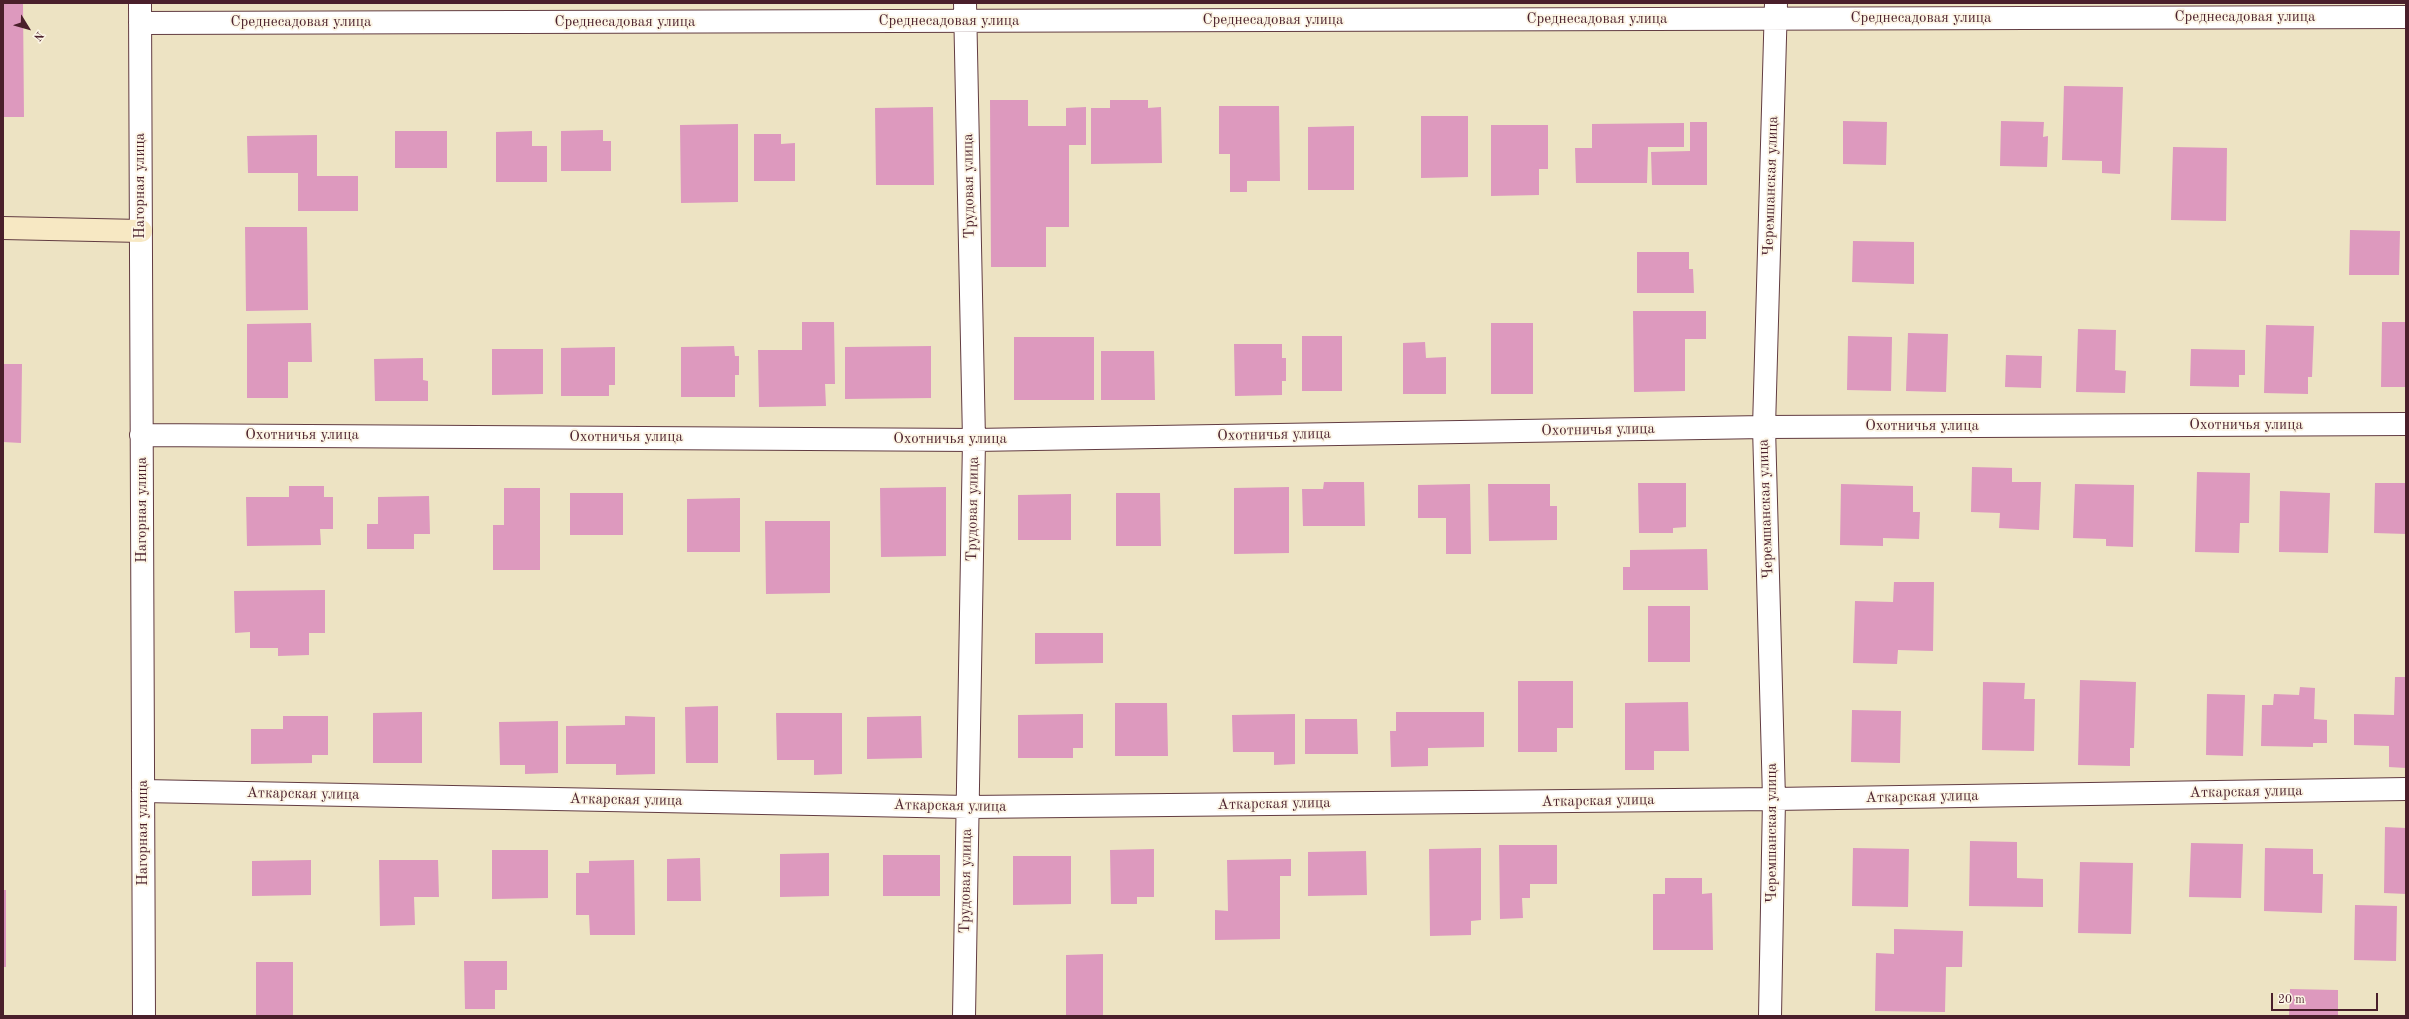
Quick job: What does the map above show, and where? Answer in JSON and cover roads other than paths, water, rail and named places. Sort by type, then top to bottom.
[{"type":"street","name":"Среднесадовая улица","points":[[140,13],[2244,10],[2406,17]]},
{"type":"street","name":"Черемшанская улица","points":[[1770,1016],[1774,799],[1764,427],[1776,11]]},
{"type":"street","name":"Трудовая улица","points":[[964,1016],[974,440],[965,12]]},
{"type":"street","name":"Нагорная улица","points":[[140,13],[144,1016]]},
{"type":"street","points":[[3,228],[141,231]]},
{"type":"street","name":"Охотничья улица","points":[[141,434],[974,440],[1764,427],[2406,424]]},
{"type":"street","name":"Аткарская улица","points":[[143,791],[968,807],[1774,799],[2406,789]]}]
